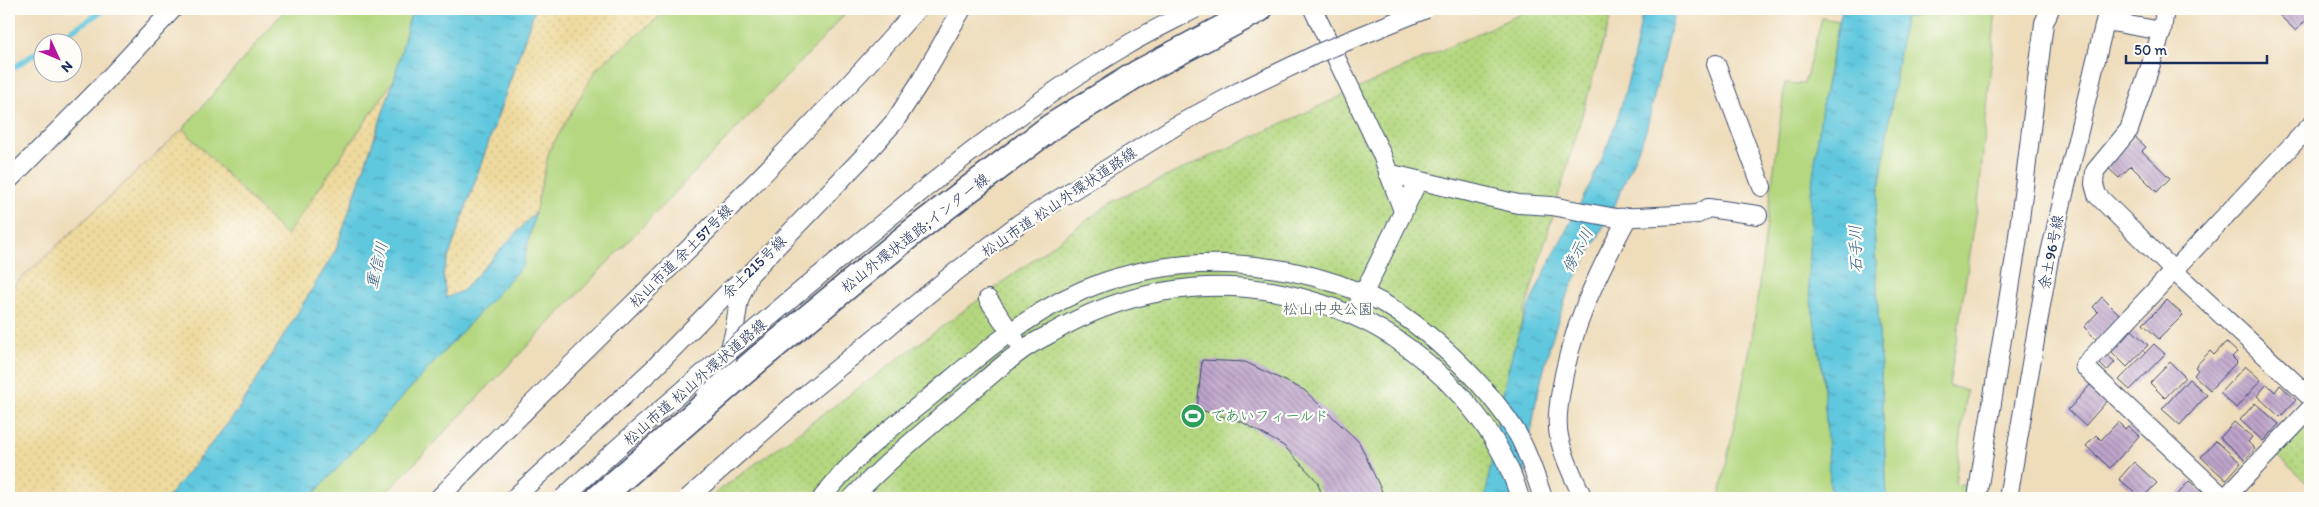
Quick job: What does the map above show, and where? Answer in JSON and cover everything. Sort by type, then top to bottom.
[{"type":"highway","name":"松山外環状道路;インター線","points":[[599,498],[757,360],[914,231],[1050,127],[1136,74],[1259,9]]},
{"type":"street","points":[[9,180],[174,9]]},
{"type":"street","name":"松山市道 余土57号線","points":[[439,498],[733,204],[875,58],[918,9]]},
{"type":"street","name":"余土215号線","points":[[514,498],[654,368],[732,288],[751,273],[863,157],[895,121],[962,9]]},
{"type":"street","name":"松山市道 松山外環状道路線","points":[[563,498],[742,340],[900,208],[966,156],[1064,85],[1128,44],[1195,9]]},
{"type":"street","points":[[1314,9],[1344,72],[1403,211]]},
{"type":"street","name":"松山市道 松山外環状道路線","points":[[688,498],[799,400],[949,277],[1020,224],[1174,127],[1240,91],[1320,52],[1426,9]]},
{"type":"street","points":[[1977,498],[2017,244],[2044,23],[2050,9]]},
{"type":"street","points":[[2165,9],[2162,31],[2129,130],[2095,171],[2094,184],[2097,195],[2174,271],[2310,397]]},
{"type":"street","points":[[2107,15],[2162,31]]},
{"type":"street","name":"余土96号線","points":[[2008,498],[2050,253],[2070,163],[2088,102],[2107,15]]},
{"type":"street","points":[[1716,64],[1762,187]]},
{"type":"street","points":[[2310,126],[2084,366],[2224,498],[2310,409]]},
{"type":"street","points":[[1388,172],[1418,181],[1518,204],[1569,209],[1622,218],[1698,214],[1708,208],[1758,215]]},
{"type":"street","points":[[1353,314],[1418,181]]},
{"type":"street","points":[[1583,498],[1560,441],[1557,419],[1564,367],[1579,317],[1622,218]]},
{"type":"street","points":[[822,498],[861,455],[1010,331],[1065,298],[1104,282],[1142,271],[1211,263],[1264,266],[1313,276],[1364,293],[1402,316],[1425,333],[1471,374],[1495,402],[1518,436],[1536,476],[1543,498]]},
{"type":"street","points":[[587,498],[714,382],[724,370],[734,333],[739,300],[751,273]]},
{"type":"street","points":[[852,498],[877,471],[1022,350],[1075,319],[1112,304],[1178,288],[1210,287],[1260,289],[1306,298],[1353,314],[1389,333],[1421,358],[1462,398],[1482,422],[1501,450],[1520,498]]},
{"type":"street","points":[[988,299],[1022,350]]},
{"type":"green space","points":[[286,9],[412,9],[394,80],[286,236],[183,129]]},
{"type":"green space","points":[[669,9],[849,9],[819,43],[381,498],[310,498],[523,265],[549,151],[597,68]]},
{"type":"green space","name":"松山中央公園","points":[[1531,9],[1613,9],[1513,352],[1486,498],[711,498],[1113,201]]},
{"type":"green space","points":[[1936,9],[1996,9],[1979,196],[1949,386],[1967,390],[1955,484],[1971,487],[1969,498],[1887,498],[1874,224],[1904,19]]},
{"type":"green space","points":[[1822,18],[1839,21],[1822,105],[1808,281],[1823,375],[1831,498],[1719,498],[1752,339],[1785,83],[1804,84]]},
{"type":"green space","points":[[2310,421],[2310,486],[2278,456]]},
{"type":"sand","points":[[535,9],[669,9],[597,68],[549,151],[535,213],[462,291],[446,299],[443,273]]},
{"type":"sand","points":[[394,80],[336,250],[237,412],[167,498],[9,498],[9,290],[183,129],[286,236]]},
{"type":"water","name":"重信川","points":[[412,9],[535,9],[443,273],[446,298],[462,291],[535,213],[523,265],[310,498],[167,498],[237,412],[336,250],[394,80]]},
{"type":"water","name":"傍示川","points":[[1643,9],[1675,9],[1646,131],[1614,207],[1567,295],[1553,335],[1537,396],[1521,498],[1485,498],[1503,393],[1519,332],[1537,288],[1591,183],[1608,143],[1626,87]]},
{"type":"water","name":"石手川","points":[[1842,9],[1936,9],[1904,19],[1874,224],[1887,498],[1831,498],[1823,375],[1808,281],[1811,193],[1822,105]]},
{"type":"building","points":[[2281,9],[2310,9],[2310,16],[2296,31],[2277,13]]},
{"type":"building","points":[[2135,137],[2146,147],[2142,151],[2170,178],[2157,192],[2131,166],[2119,178],[2107,167]]},
{"type":"building","points":[[2102,297],[2121,316],[2097,340],[2084,327],[2098,312],[2093,307]]},
{"type":"building","points":[[2167,300],[2183,315],[2159,339],[2143,324]]},
{"type":"building","points":[[2132,330],[2148,345],[2127,367],[2112,352]]},
{"type":"building","points":[[2226,342],[2237,352],[2232,357],[2237,362],[2210,390],[2194,375],[2198,370],[2195,367],[2210,351],[2214,355]]},
{"type":"building","points":[[2154,344],[2165,354],[2130,390],[2119,380]]},
{"type":"building","points":[[2107,355],[2115,362],[2107,371],[2099,363]]},
{"type":"building","points":[[1202,360],[1245,362],[1304,390],[1359,442],[1385,498],[1323,498],[1317,481],[1284,446],[1242,422],[1197,409]]},
{"type":"building","points":[[2170,362],[2185,377],[2165,398],[2150,383]]},
{"type":"building","points":[[2245,366],[2261,380],[2236,408],[2220,393]]},
{"type":"building","points":[[2189,379],[2207,395],[2180,425],[2162,409]]},
{"type":"building","points":[[2267,384],[2275,392],[2280,385],[2296,400],[2280,417],[2257,396]]},
{"type":"building","points":[[2090,385],[2108,400],[2085,426],[2068,410]]},
{"type":"building","points":[[2255,403],[2279,424],[2263,441],[2240,420]]},
{"type":"building","points":[[2118,422],[2125,429],[2128,426],[2139,436],[2110,468],[2086,446],[2096,435],[2101,440]]},
{"type":"building","points":[[2234,422],[2252,437],[2248,442],[2255,449],[2245,460],[2220,438]]},
{"type":"building","points":[[2216,441],[2241,463],[2226,480],[2201,457]]},
{"type":"building","points":[[2134,462],[2157,483],[2142,498],[2119,479]]},
{"type":"building","points":[[2189,481],[2207,496],[2205,498],[2175,498]]},
{"type":"waterway","points":[[69,32],[106,9]]},
{"type":"waterway","points":[[9,71],[32,56]]},
{"type":"place","name":"であいフィールド","points":[[1193,416]]}]
